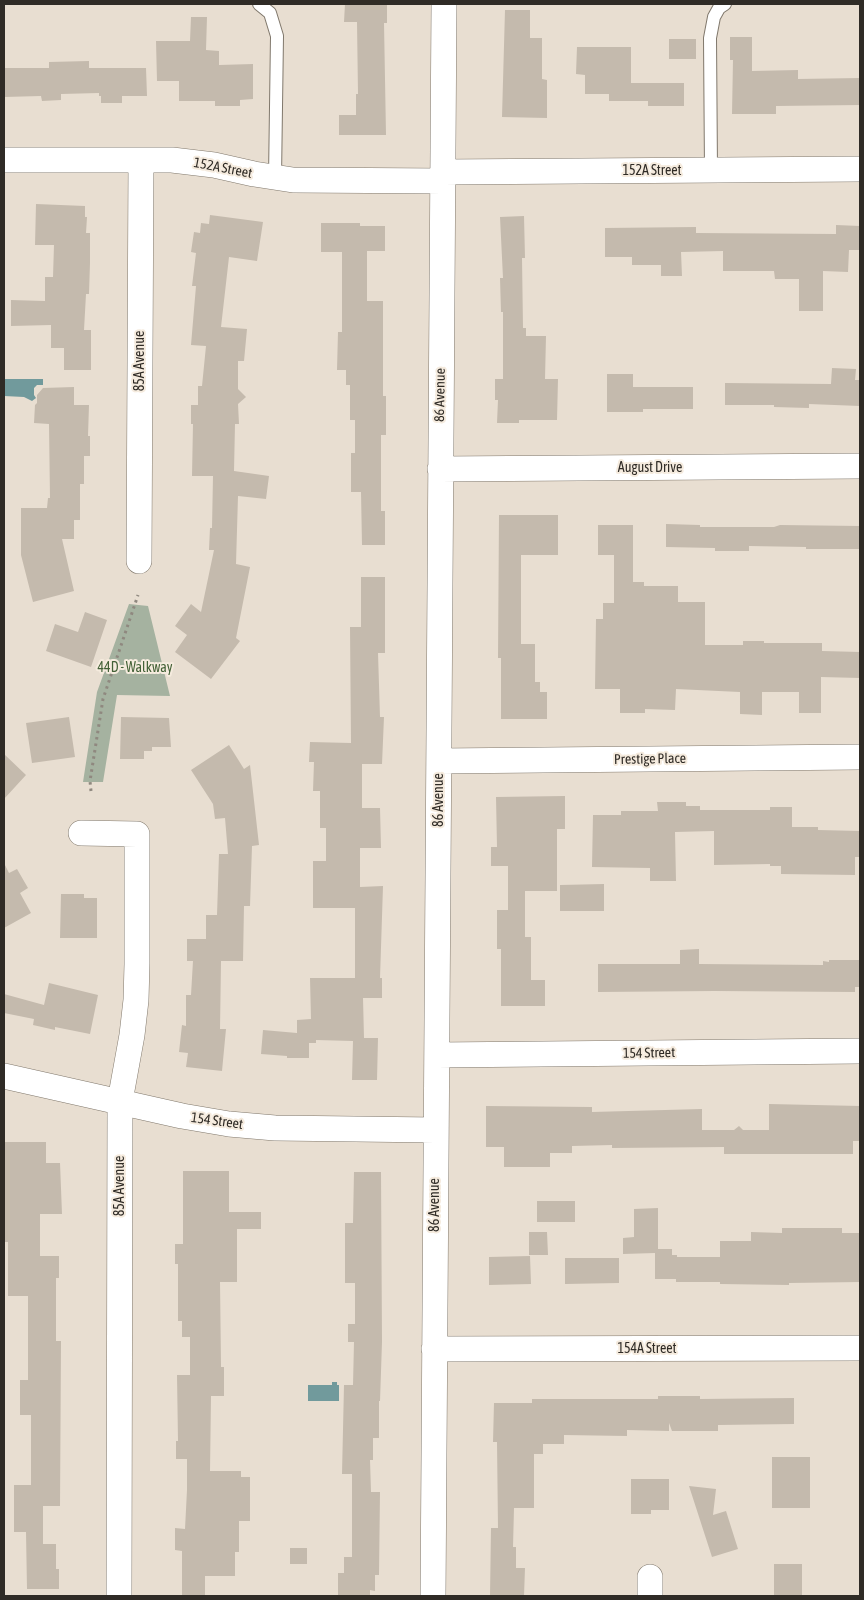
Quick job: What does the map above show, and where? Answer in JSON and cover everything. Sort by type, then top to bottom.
[{"type":"street","name":"86 Avenue","points":[[433,1596],[444,4]]},
{"type":"street","name":"152A Street","points":[[4,160],[193,162],[275,178],[312,180],[711,170],[860,169]]},
{"type":"street","name":"85A Avenue","points":[[139,561],[142,160]]},
{"type":"street","name":"August Drive","points":[[440,470],[860,466]]},
{"type":"street","name":"Prestige Place","points":[[439,761],[860,757]]},
{"type":"street","name":"85A Avenue","points":[[81,833],[136,834],[136,1000],[132,1035],[120,1101],[119,1596]]},
{"type":"street","name":"154 Street","points":[[437,1055],[860,1051]]},
{"type":"street","name":"154 Street","points":[[4,1076],[182,1116],[229,1124],[275,1128],[435,1130]]},
{"type":"street","name":"154A Street","points":[[434,1349],[860,1348]]},
{"type":"lane","points":[[259,4],[270,13],[275,24],[277,36],[275,178]]},
{"type":"lane","points":[[711,170],[710,38],[714,17],[719,8],[725,4]]},
{"type":"path","points":[[91,791],[90,781],[103,699],[138,595]]},
{"type":"green space","name":"44D - Walkway","points":[[129,604],[148,606],[170,696],[117,695],[103,782],[83,782],[97,692]]},
{"type":"water","points":[[4,379],[43,379],[43,385],[37,385],[34,388],[36,398],[32,401],[24,397],[4,396]]},
{"type":"water","points":[[332,1382],[337,1382],[337,1385],[339,1385],[339,1401],[308,1401],[308,1385],[332,1385]]},
{"type":"building","points":[[345,4],[387,4],[387,23],[384,23],[386,135],[339,135],[339,115],[356,115],[356,94],[358,94],[357,22],[344,22]]},
{"type":"building","points":[[505,10],[530,10],[530,38],[542,38],[542,79],[547,80],[547,118],[502,117]]},
{"type":"building","points":[[191,17],[207,17],[206,50],[219,51],[219,65],[253,64],[253,99],[240,100],[240,106],[215,106],[215,101],[179,101],[179,81],[157,81],[156,41],[190,41]]},
{"type":"building","points":[[730,37],[752,37],[752,71],[798,70],[798,79],[860,78],[860,105],[776,106],[776,114],[732,114],[733,60],[730,60]]},
{"type":"building","points":[[669,39],[696,39],[696,59],[669,59]]},
{"type":"building","points":[[577,47],[631,47],[631,83],[684,83],[684,106],[648,106],[648,101],[609,101],[609,94],[585,94],[585,75],[576,74]]},
{"type":"building","points":[[89,61],[89,68],[146,68],[147,96],[122,96],[122,103],[101,103],[99,93],[61,94],[61,100],[42,101],[41,96],[4,97],[4,68],[49,68],[49,62]]},
{"type":"building","points":[[36,204],[85,206],[85,217],[87,217],[86,233],[90,233],[90,263],[89,294],[86,294],[84,330],[91,330],[91,370],[64,370],[64,348],[51,348],[51,325],[11,326],[11,300],[45,301],[45,277],[53,277],[54,245],[35,245]]},
{"type":"building","points":[[210,215],[263,222],[257,261],[229,257],[221,327],[247,329],[244,361],[238,361],[238,389],[246,397],[238,404],[239,424],[235,424],[234,471],[269,476],[266,499],[238,496],[236,564],[250,567],[236,638],[240,641],[211,679],[175,652],[187,635],[175,626],[191,604],[201,612],[214,550],[209,550],[210,528],[212,528],[213,476],[192,476],[193,424],[191,424],[191,405],[198,405],[198,386],[202,386],[206,346],[191,345],[196,286],[192,286],[196,253],[191,252],[194,232],[200,233],[201,223],[209,224]]},
{"type":"building","points":[[524,216],[525,258],[522,258],[523,328],[526,328],[526,336],[546,336],[545,379],[558,379],[557,420],[519,420],[519,423],[497,423],[498,400],[495,400],[495,379],[503,379],[503,312],[501,312],[500,278],[503,278],[500,217]]},
{"type":"building","points":[[321,223],[360,223],[360,226],[385,226],[385,251],[367,251],[367,301],[383,301],[383,396],[386,396],[386,435],[381,435],[381,511],[385,511],[385,545],[362,545],[361,492],[351,492],[351,453],[355,453],[355,420],[350,420],[350,385],[346,385],[346,370],[337,370],[338,332],[342,332],[342,252],[321,252]]},
{"type":"building","points":[[836,225],[860,226],[860,250],[849,250],[848,272],[823,271],[823,311],[799,311],[799,279],[775,279],[774,271],[723,271],[723,251],[681,252],[682,276],[661,276],[661,265],[632,265],[632,257],[605,257],[605,228],[696,227],[696,233],[836,234]]},
{"type":"building","points":[[832,368],[856,369],[855,380],[860,380],[860,406],[809,404],[809,408],[774,407],[774,405],[725,405],[725,383],[831,384]]},
{"type":"building","points":[[607,374],[633,374],[633,387],[693,387],[693,409],[643,409],[643,412],[607,412]]},
{"type":"building","points":[[74,387],[74,405],[89,405],[88,436],[90,436],[90,456],[84,456],[84,484],[80,484],[80,520],[74,520],[74,539],[62,539],[74,591],[33,602],[21,555],[21,508],[47,508],[48,498],[50,498],[49,424],[34,423],[35,405],[37,403],[37,395],[43,388]]},
{"type":"building","points":[[499,515],[558,515],[558,555],[521,555],[521,644],[535,644],[535,682],[540,682],[540,692],[547,692],[547,719],[501,719],[501,658],[498,658]]},
{"type":"building","points":[[666,524],[700,525],[700,527],[860,526],[860,549],[749,546],[749,551],[715,551],[715,548],[666,547]]},
{"type":"building","points":[[598,525],[633,525],[633,582],[644,582],[644,586],[678,586],[678,602],[705,602],[705,645],[743,645],[743,641],[822,643],[822,651],[860,652],[860,678],[821,677],[821,713],[799,713],[799,692],[762,692],[762,715],[740,714],[740,692],[676,689],[675,710],[645,709],[645,713],[620,713],[620,689],[595,689],[596,619],[603,619],[603,603],[614,603],[614,555],[598,555]]},
{"type":"building","points":[[361,577],[385,577],[385,653],[378,653],[380,717],[384,717],[382,764],[362,764],[362,808],[380,808],[381,848],[360,848],[360,887],[383,886],[380,978],[382,978],[382,998],[363,998],[364,1038],[378,1038],[377,1080],[352,1080],[353,1041],[316,1040],[316,1043],[309,1043],[309,1058],[287,1058],[287,1056],[261,1054],[263,1030],[297,1033],[297,1020],[311,1019],[310,978],[355,978],[355,908],[313,908],[313,861],[326,861],[326,828],[320,828],[320,791],[313,791],[314,762],[309,762],[310,742],[351,743],[350,627],[361,627]]},
{"type":"building","points":[[85,612],[107,620],[91,667],[46,651],[55,624],[78,632]]},
{"type":"building","points":[[69,717],[75,757],[32,763],[26,723]]},
{"type":"building","points":[[121,717],[169,718],[171,747],[152,747],[152,751],[144,751],[144,759],[120,759]]},
{"type":"building","points":[[229,745],[244,769],[250,765],[259,845],[252,846],[250,906],[244,906],[243,961],[221,961],[220,1029],[226,1029],[222,1071],[186,1067],[188,1053],[179,1052],[182,1025],[186,1026],[186,995],[191,995],[193,961],[187,961],[187,939],[206,939],[206,915],[217,915],[219,854],[228,854],[225,818],[215,819],[213,804],[191,770]]},
{"type":"building","points":[[4,754],[26,775],[4,799]]},
{"type":"building","points":[[565,796],[565,829],[557,829],[557,891],[525,891],[525,937],[531,937],[531,980],[545,980],[545,1006],[501,1006],[501,949],[497,949],[497,910],[508,910],[508,866],[491,866],[491,847],[497,847],[496,797]]},
{"type":"building","points":[[657,802],[686,802],[686,806],[700,806],[700,810],[770,810],[770,807],[792,807],[792,827],[818,827],[818,830],[860,831],[860,857],[855,857],[855,875],[781,874],[781,866],[770,866],[770,864],[714,865],[714,831],[675,832],[676,881],[650,881],[650,868],[592,867],[593,815],[621,815],[621,811],[658,811]]},
{"type":"building","points":[[4,863],[9,873],[17,869],[28,888],[20,893],[31,913],[4,928]]},
{"type":"building","points":[[604,884],[604,911],[560,911],[560,885]]},
{"type":"building","points":[[61,894],[84,894],[84,898],[97,898],[97,938],[60,938]]},
{"type":"building","points":[[699,949],[699,964],[823,965],[823,961],[829,962],[829,960],[860,960],[860,987],[855,987],[855,992],[598,992],[598,964],[680,964],[680,950]]},
{"type":"building","points":[[49,983],[98,995],[90,1034],[55,1027],[55,1030],[33,1025],[34,1019],[4,1013],[4,994],[44,1005]]},
{"type":"building","points":[[769,1104],[860,1106],[860,1141],[853,1141],[853,1154],[724,1154],[724,1147],[612,1148],[612,1145],[572,1146],[572,1153],[550,1153],[550,1167],[504,1167],[504,1147],[486,1147],[486,1106],[592,1107],[592,1112],[702,1109],[702,1130],[734,1130],[739,1126],[743,1130],[769,1130]]},
{"type":"building","points":[[4,1142],[46,1142],[46,1163],[60,1163],[62,1214],[40,1214],[40,1256],[59,1256],[59,1278],[56,1278],[56,1341],[61,1341],[60,1506],[43,1506],[43,1544],[56,1544],[56,1569],[59,1569],[59,1589],[27,1589],[26,1532],[14,1532],[14,1485],[31,1485],[31,1415],[20,1415],[20,1380],[28,1380],[28,1296],[8,1296],[8,1242],[4,1242]]},
{"type":"building","points":[[183,1171],[229,1171],[229,1212],[261,1212],[261,1229],[237,1229],[237,1282],[220,1282],[221,1367],[224,1367],[224,1396],[211,1396],[210,1471],[241,1471],[241,1477],[250,1477],[250,1521],[239,1521],[239,1552],[235,1552],[235,1576],[205,1576],[205,1596],[182,1596],[182,1551],[175,1550],[175,1528],[185,1529],[187,1490],[187,1459],[176,1459],[176,1441],[178,1441],[177,1375],[190,1375],[190,1337],[182,1337],[182,1321],[178,1321],[178,1264],[175,1264],[175,1244],[183,1244]]},
{"type":"building","points":[[354,1172],[381,1172],[382,1342],[379,1438],[373,1438],[373,1460],[370,1460],[371,1492],[380,1492],[379,1575],[375,1575],[375,1591],[370,1590],[370,1596],[338,1596],[338,1573],[344,1573],[344,1557],[352,1557],[352,1474],[342,1474],[344,1385],[353,1385],[354,1342],[348,1342],[348,1324],[355,1324],[355,1283],[345,1283],[345,1223],[353,1223]]},
{"type":"building","points":[[537,1201],[575,1201],[575,1222],[537,1222]]},
{"type":"building","points":[[658,1208],[658,1249],[672,1249],[672,1255],[677,1255],[677,1257],[720,1257],[720,1241],[751,1241],[751,1232],[782,1233],[782,1228],[842,1228],[842,1233],[860,1233],[860,1282],[789,1283],[789,1285],[720,1284],[720,1282],[676,1282],[676,1279],[655,1279],[655,1253],[623,1254],[623,1238],[634,1237],[634,1209]]},
{"type":"building","points":[[529,1232],[547,1232],[548,1255],[529,1255]]},
{"type":"building","points":[[530,1256],[531,1284],[489,1285],[489,1257]]},
{"type":"building","points":[[565,1258],[619,1258],[619,1283],[565,1284]]},
{"type":"building","points":[[658,1396],[700,1396],[700,1399],[794,1398],[794,1424],[718,1425],[718,1431],[672,1431],[669,1423],[669,1431],[627,1430],[627,1436],[564,1435],[564,1444],[543,1444],[543,1454],[534,1454],[534,1508],[514,1508],[513,1547],[516,1547],[516,1568],[525,1568],[524,1596],[490,1596],[491,1528],[498,1528],[497,1442],[493,1442],[494,1403],[532,1403],[532,1399],[658,1399]]},
{"type":"building","points":[[772,1457],[810,1457],[810,1508],[772,1508]]},
{"type":"building","points":[[631,1479],[669,1479],[669,1510],[651,1510],[651,1514],[631,1514]]},
{"type":"building","points":[[689,1486],[716,1489],[713,1515],[726,1511],[738,1549],[712,1557]]},
{"type":"building","points":[[290,1548],[307,1548],[307,1564],[290,1564]]},
{"type":"building","points":[[774,1564],[802,1564],[802,1596],[774,1596]]}]
